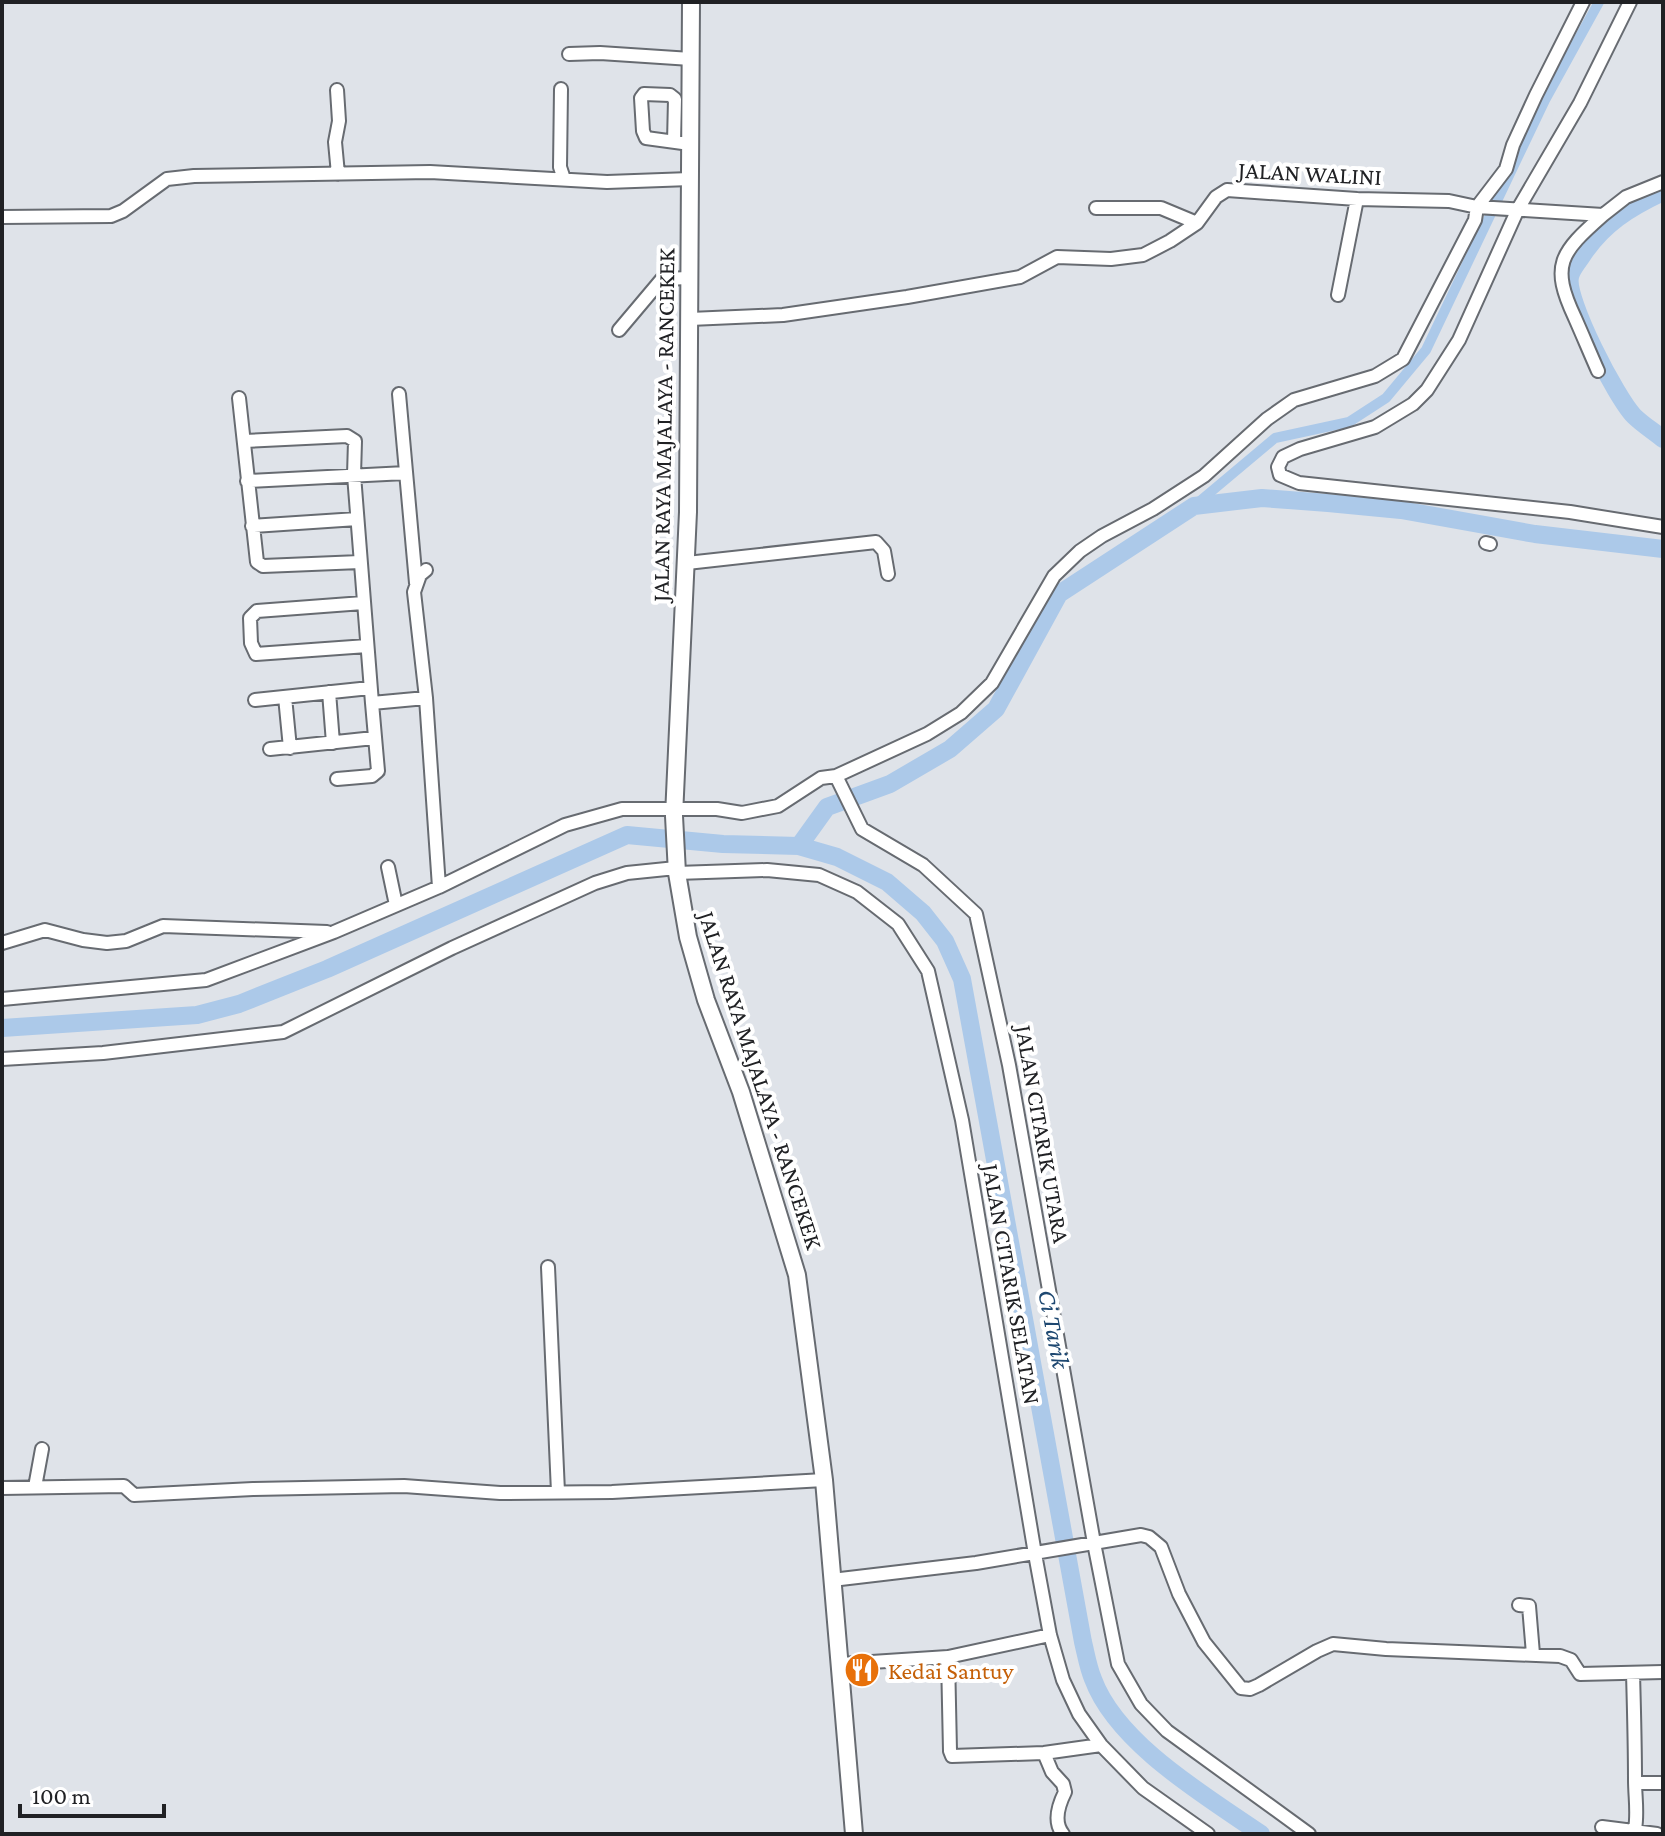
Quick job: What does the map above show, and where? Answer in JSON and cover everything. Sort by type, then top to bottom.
[{"type":"main road","name":"JALAN RAYA MAJALAYA - RANCEKEK","points":[[691,2],[691,59],[682,143],[690,179],[690,319],[687,563],[674,812],[676,865],[688,937],[706,1000],[741,1092],[797,1275],[824,1480],[854,1834]]},
{"type":"street","points":[[2,999],[193,983],[334,932],[439,887],[565,825],[622,809],[674,812],[717,809],[742,813],[778,806],[821,778],[838,778],[927,734],[961,713],[992,683],[1054,576],[1080,551],[1204,476],[1267,419],[1294,400],[1375,376],[1403,359],[1479,208],[1506,169],[1513,145],[1536,95],[1583,2]]},
{"type":"street","points":[[1630,2],[1580,103],[1515,209],[1459,340],[1427,390],[1413,404],[1375,427],[1283,457],[1279,472],[1299,483],[1570,512],[1663,527]]},
{"type":"street","points":[[569,54],[691,59]]},
{"type":"street","points":[[561,89],[560,167],[564,179]]},
{"type":"street","points":[[337,90],[339,121],[335,142],[338,174]]},
{"type":"street","points":[[644,94],[670,95],[675,99],[682,143],[649,139],[644,135],[641,98],[644,94]]},
{"type":"street","points":[[2,217],[111,216],[123,211],[167,179],[199,176],[430,172],[633,182],[690,179]]},
{"type":"street","points":[[1598,371],[1562,291],[1560,273],[1569,249],[1603,215],[1626,197],[1663,182]]},
{"type":"street","name":"JALAN WALINI","points":[[690,319],[783,315],[1020,277],[1057,257],[1131,258],[1155,250],[1197,223],[1216,197],[1227,190],[1357,199],[1449,201],[1479,208],[1603,215]]},
{"type":"street","points":[[1338,295],[1357,199]]},
{"type":"street","points":[[1096,208],[1161,208],[1197,223]]},
{"type":"street","points":[[619,330],[662,279],[689,278]]},
{"type":"street","points":[[399,394],[439,887]]},
{"type":"street","points":[[239,398],[256,559],[263,566],[360,562]]},
{"type":"street","points":[[244,441],[352,437],[356,444],[354,475],[376,774],[337,779]]},
{"type":"street","points":[[247,481],[406,473]]},
{"type":"street","points":[[252,526],[357,519]]},
{"type":"street","points":[[687,563],[876,542],[884,551],[888,574]]},
{"type":"street","points":[[416,583],[426,570]]},
{"type":"street","points":[[363,603],[257,611],[250,618],[251,643],[256,654],[367,646]]},
{"type":"street","points":[[255,700],[370,688]]},
{"type":"street","points":[[329,692],[333,743]]},
{"type":"street","points":[[285,697],[290,748]]},
{"type":"street","points":[[372,703],[426,698]]},
{"type":"street","points":[[270,749],[374,738]]},
{"type":"street","name":"JALAN CITARIK UTARA","points":[[838,778],[862,829],[923,865],[976,914],[1009,1065],[1092,1543],[1118,1664],[1141,1704],[1167,1731],[1309,1834]]},
{"type":"street","name":"JALAN CITARIK SELATAN","points":[[2,1059],[103,1053],[283,1032],[452,948],[595,883],[627,873],[676,865],[767,870],[819,875],[857,892],[898,924],[928,971],[962,1120],[1050,1635],[1069,1695],[1101,1745],[1143,1788],[1208,1834]]},
{"type":"street","points":[[388,867],[396,905]]},
{"type":"street","points":[[2,943],[50,930],[83,940],[107,943],[126,941],[163,926],[334,932]]},
{"type":"street","points":[[548,1267],[558,1492]]},
{"type":"street","points":[[35,1487],[42,1449]]},
{"type":"street","points":[[2,1488],[124,1486],[134,1495],[404,1486],[500,1493],[612,1492],[824,1480]]},
{"type":"street","points":[[832,1580],[1038,1554],[1141,1535],[1161,1547],[1179,1594],[1204,1642],[1241,1688],[1259,1685],[1333,1644],[1560,1656],[1571,1660],[1580,1674],[1663,1672]]},
{"type":"street","points":[[1519,1605],[1530,1607],[1533,1654]]},
{"type":"street","points":[[841,1664],[948,1657],[1050,1635]]},
{"type":"street","points":[[948,1657],[952,1756],[1044,1753],[1101,1745]]},
{"type":"street","points":[[1633,1673],[1638,1814],[1635,1829]]},
{"type":"street","points":[[1044,1753],[1052,1772],[1064,1786],[1058,1817],[1058,1828],[1063,1834]]},
{"type":"street","points":[[1635,1783],[1663,1783]]},
{"type":"street","points":[[1602,1827],[1657,1834]]},
{"type":"waterway","points":[[1194,506],[1275,438],[1349,422],[1386,398],[1426,350],[1545,100],[1599,2]]},
{"type":"waterway","points":[[1663,192],[1639,204],[1608,226],[1590,245],[1570,277],[1584,326],[1616,390],[1634,416],[1663,439]]},
{"type":"waterway","points":[[799,846],[827,807],[890,784],[950,749],[996,709],[1059,594],[1194,506],[1262,498],[1328,503],[1401,510],[1535,534],[1663,549]]},
{"type":"waterway","name":"Ci Tarik","points":[[2,1028],[197,1015],[239,1004],[327,969],[627,835],[723,844],[799,846],[837,857],[887,882],[923,913],[945,941],[962,979],[1083,1642],[1093,1679],[1105,1703],[1142,1747],[1165,1767],[1261,1834]]},
{"type":"place","name":"Kedai Santuy","points":[[862,1670]]}]
